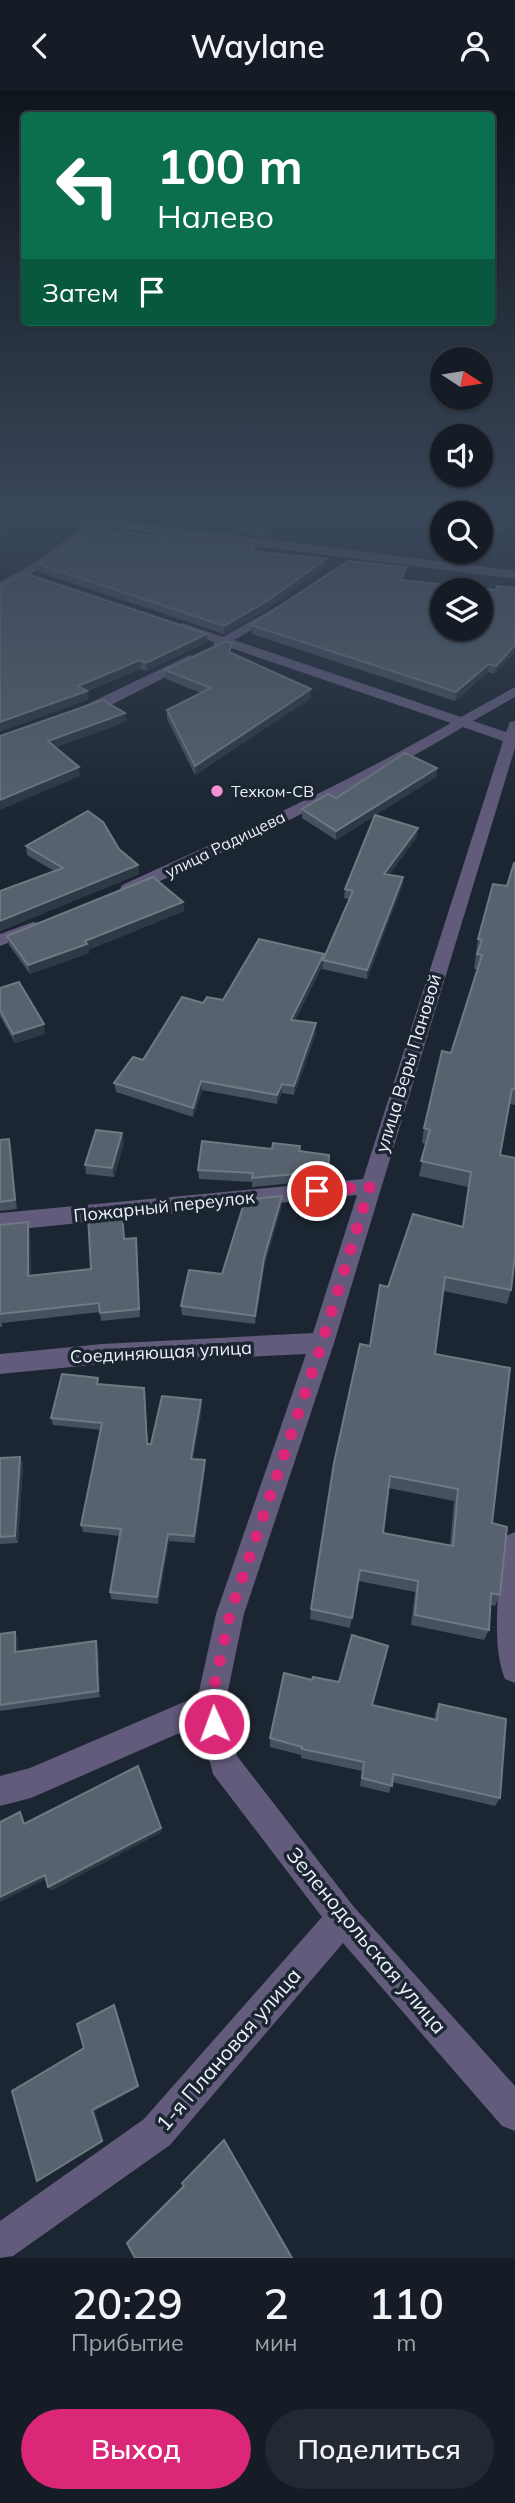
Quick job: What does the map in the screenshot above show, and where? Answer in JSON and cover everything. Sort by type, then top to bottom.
[{"type":"street","points":[[71,714],[108,701],[262,619]]},
{"type":"street","points":[[174,624],[464,723],[513,735]]},
{"type":"street","name":"улица Радищева","points":[[114,894],[238,839],[464,723],[515,691]]},
{"type":"street","name":"улица Веры Пановой","points":[[224,1763],[210,1705],[230,1614],[322,1343],[513,735]]},
{"type":"street","points":[[0,940],[50,920]]},
{"type":"street","name":"Пожарный переулок","points":[[0,1222],[370,1186]]},
{"type":"street","name":"Соединяющая улица","points":[[0,1364],[102,1354],[322,1343]]},
{"type":"street","points":[[515,1545],[512,1637],[515,1669]]},
{"type":"street","points":[[0,1791],[31,1783],[210,1705]]},
{"type":"street","name":"Зеленодольская улица","points":[[224,1763],[343,1918],[515,2113]]},
{"type":"street","name":"1-я Плановая улица","points":[[0,2242],[157,2132],[343,1918]]},
{"type":"building","points":[[0,619],[162,619],[207,634],[146,663],[140,660],[78,686],[87,691],[0,722]]},
{"type":"building","points":[[203,619],[236,619],[224,626]]},
{"type":"building","points":[[260,619],[430,619],[430,641],[493,641],[493,619],[515,619],[515,645],[496,666],[489,664],[456,692],[251,625]]},
{"type":"building","points":[[226,641],[232,643],[229,652],[311,689],[195,766],[167,710],[211,688],[165,670]]},
{"type":"building","points":[[103,700],[125,713],[48,741],[79,767],[0,800],[0,736]]},
{"type":"building","points":[[405,753],[437,768],[336,831],[302,809],[328,794],[336,798]]},
{"type":"building","points":[[88,811],[103,822],[119,849],[138,865],[0,921],[0,891],[63,868],[26,846]]},
{"type":"building","points":[[375,815],[418,828],[384,874],[403,877],[367,970],[323,960],[353,891],[345,889]]},
{"type":"building","points":[[515,863],[515,1089],[512,1089],[500,1155],[515,1158],[515,1256],[511,1290],[445,1277],[435,1354],[510,1368],[492,1523],[507,1527],[500,1595],[491,1593],[489,1630],[415,1615],[418,1581],[360,1570],[352,1618],[311,1609],[334,1463],[360,1344],[370,1346],[380,1285],[388,1287],[413,1214],[463,1227],[471,1172],[421,1161],[430,1130],[424,1128],[442,1051],[451,1053],[482,955],[477,954],[482,940],[478,939],[493,884],[507,886]],"holes":[[[390,1476],[458,1489],[453,1546],[383,1533]]]},
{"type":"building","points":[[153,877],[183,902],[85,941],[87,944],[28,965],[7,936]]},
{"type":"building","points":[[259,939],[324,954],[291,1020],[316,1023],[294,1086],[282,1084],[277,1095],[201,1081],[193,1108],[114,1083],[133,1057],[143,1060],[182,997],[203,1003],[207,997],[223,1000]]},
{"type":"building","points":[[19,982],[44,1024],[13,1034],[0,1010],[0,988]]},
{"type":"building","points":[[96,1130],[122,1133],[112,1168],[85,1165]]},
{"type":"building","points":[[9,1139],[15,1200],[0,1202],[0,1140]]},
{"type":"building","points":[[202,1141],[272,1149],[273,1143],[300,1146],[299,1151],[329,1155],[328,1171],[252,1178],[253,1173],[198,1170]]},
{"type":"building","points":[[282,1196],[264,1258],[255,1316],[181,1306],[189,1270],[222,1274],[245,1200]]},
{"type":"building","points":[[122,1213],[124,1239],[136,1238],[139,1309],[100,1313],[99,1303],[0,1314],[0,1225],[28,1222],[28,1276],[91,1269],[88,1216]]},
{"type":"building","points":[[62,1374],[98,1378],[97,1384],[144,1388],[147,1444],[151,1444],[162,1396],[201,1400],[191,1459],[205,1460],[194,1536],[168,1534],[157,1597],[110,1592],[121,1529],[81,1525],[102,1423],[51,1418]]},
{"type":"building","points":[[20,1457],[15,1536],[0,1537],[0,1458]]},
{"type":"building","points":[[15,1632],[15,1652],[96,1641],[98,1691],[0,1705],[0,1634]]},
{"type":"building","points":[[352,1635],[388,1646],[372,1705],[437,1720],[439,1704],[506,1719],[500,1798],[393,1774],[392,1786],[362,1778],[364,1762],[302,1749],[270,1738],[284,1673],[312,1680],[313,1677],[339,1682]]},
{"type":"building","points":[[138,1766],[161,1828],[48,1887],[45,1875],[0,1897],[0,1822],[20,1812],[24,1824]]},
{"type":"building","points":[[114,2005],[138,2086],[92,2110],[102,2141],[37,2181],[12,2091],[84,2048],[77,2024]]},
{"type":"building","points":[[224,2140],[292,2258],[135,2258],[127,2243],[184,2186],[182,2183]]},
{"type":"place","name":"Техком-СВ","points":[[217,791]]},
{"type":"route","points":[[214,1724],[210,1705],[230,1614],[322,1343],[370,1186],[317,1191]]}]
